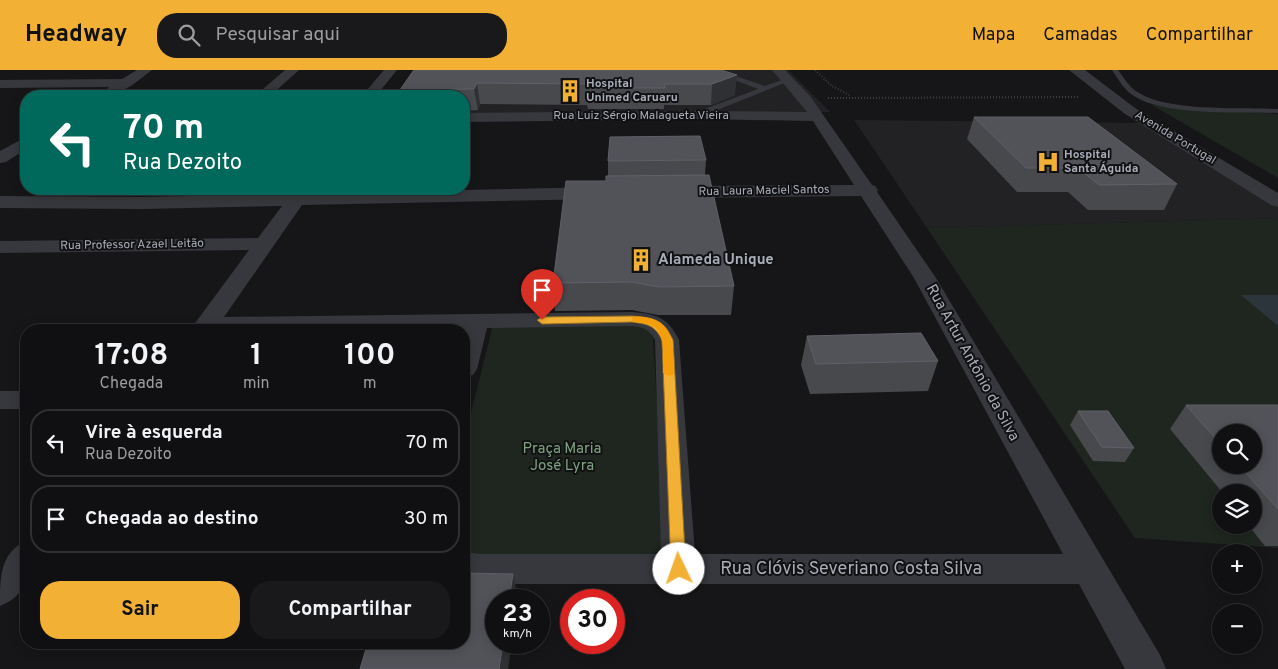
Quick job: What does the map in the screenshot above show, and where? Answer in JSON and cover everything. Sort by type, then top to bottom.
[{"type":"street","points":[[113,90],[146,70]]},
{"type":"street","points":[[269,90],[293,70]]},
{"type":"street","points":[[374,90],[391,70]]},
{"type":"street","name":"Avenida Portugal","points":[[1076,70],[1107,95],[1153,125],[1278,201]]},
{"type":"street","name":"Avenida Portugal","points":[[1096,70],[1111,83],[1151,110],[1278,185]]},
{"type":"street","name":"Rua Artur Antônio da Silva","points":[[777,80],[812,108],[925,278],[1088,570],[1146,669]]},
{"type":"street","points":[[0,84],[126,82]]},
{"type":"street","name":"Rua Luiz Sérgio Malagueta Vieira","points":[[470,118],[697,115],[812,108]]},
{"type":"street","points":[[0,158],[20,146]]},
{"type":"street","name":"Rua Laura Maciel Santos","points":[[661,193],[868,190]]},
{"type":"street","points":[[470,195],[612,193]]},
{"type":"street","points":[[142,203],[151,195]]},
{"type":"street","points":[[0,202],[142,203],[452,195]]},
{"type":"street","points":[[206,324],[296,200]]},
{"type":"street","name":"Rua Professor Azael Leitão","points":[[0,247],[263,244]]},
{"type":"street","points":[[340,324],[632,319],[648,321],[659,325],[667,340],[679,569]]},
{"type":"street","points":[[470,347],[477,321]]},
{"type":"street","points":[[0,400],[20,400]]},
{"type":"street","points":[[0,590],[20,564]]},
{"type":"street","name":"Rua Clóvis Severiano Costa Silva","points":[[470,568],[1088,570]]},
{"type":"lane","points":[[712,70],[777,80]]},
{"type":"lane","points":[[1115,70],[1132,91],[1152,102],[1181,106],[1278,111]]},
{"type":"lane","points":[[697,115],[777,80]]},
{"type":"path","points":[[815,70],[832,86],[854,97]]},
{"type":"path","points":[[812,108],[854,97],[1093,97],[1107,95]]},
{"type":"shaded area","points":[[413,70],[788,70],[830,112],[470,114],[470,90],[399,90]]},
{"type":"shaded area","name":"Hospital Santa Águida","points":[[854,120],[1148,123],[1278,201],[1278,218],[927,228]]},
{"type":"shaded area","points":[[1241,295],[1278,295],[1278,326]]},
{"type":"green space","points":[[1150,104],[1168,107],[1278,114],[1278,178]]},
{"type":"green space","points":[[1278,218],[1278,548],[1262,547],[1262,544],[1221,544],[1135,538],[927,228]]},
{"type":"green space","name":"Praça Maria José Lyra","points":[[652,322],[666,555],[470,558],[470,417],[493,325]]},
{"type":"building","points":[[414,70],[721,70],[737,75],[712,84],[664,84],[665,88],[587,88],[586,84],[477,83],[474,89],[400,90]]},
{"type":"building","points":[[974,117],[1088,117],[1177,184],[1099,185],[1078,168],[1026,168]]},
{"type":"building","points":[[700,136],[706,160],[608,161],[610,137]]},
{"type":"building","name":"Alameda Unique","points":[[709,175],[734,286],[659,287],[632,282],[553,283],[566,181],[606,181],[606,176]]},
{"type":"building","points":[[921,333],[938,361],[816,364],[807,336]]},
{"type":"building","points":[[1186,405],[1278,405],[1278,509],[1262,491],[1262,484],[1256,484],[1247,474],[1262,474],[1262,424],[1212,424],[1212,435]]},
{"type":"building","points":[[1078,411],[1108,411],[1134,448],[1102,447]]},
{"type":"building","points":[[470,573],[513,574],[511,589],[485,589],[485,654],[501,654],[499,669],[360,669],[366,649],[470,649]]},
{"type":"slow traffic","points":[[637,320],[659,325],[663,331],[667,340],[669,373]]},
{"type":"place","name":"Hospital Unimed Caruaru","points":[[570,91]]},
{"type":"place","name":"Hospital Santa Águida","points":[[1048,162]]},
{"type":"place","name":"Alameda Unique","points":[[641,260]]},
{"type":"route","points":[[542,320],[632,319],[648,321],[659,325],[663,331],[667,340],[679,569]]}]
